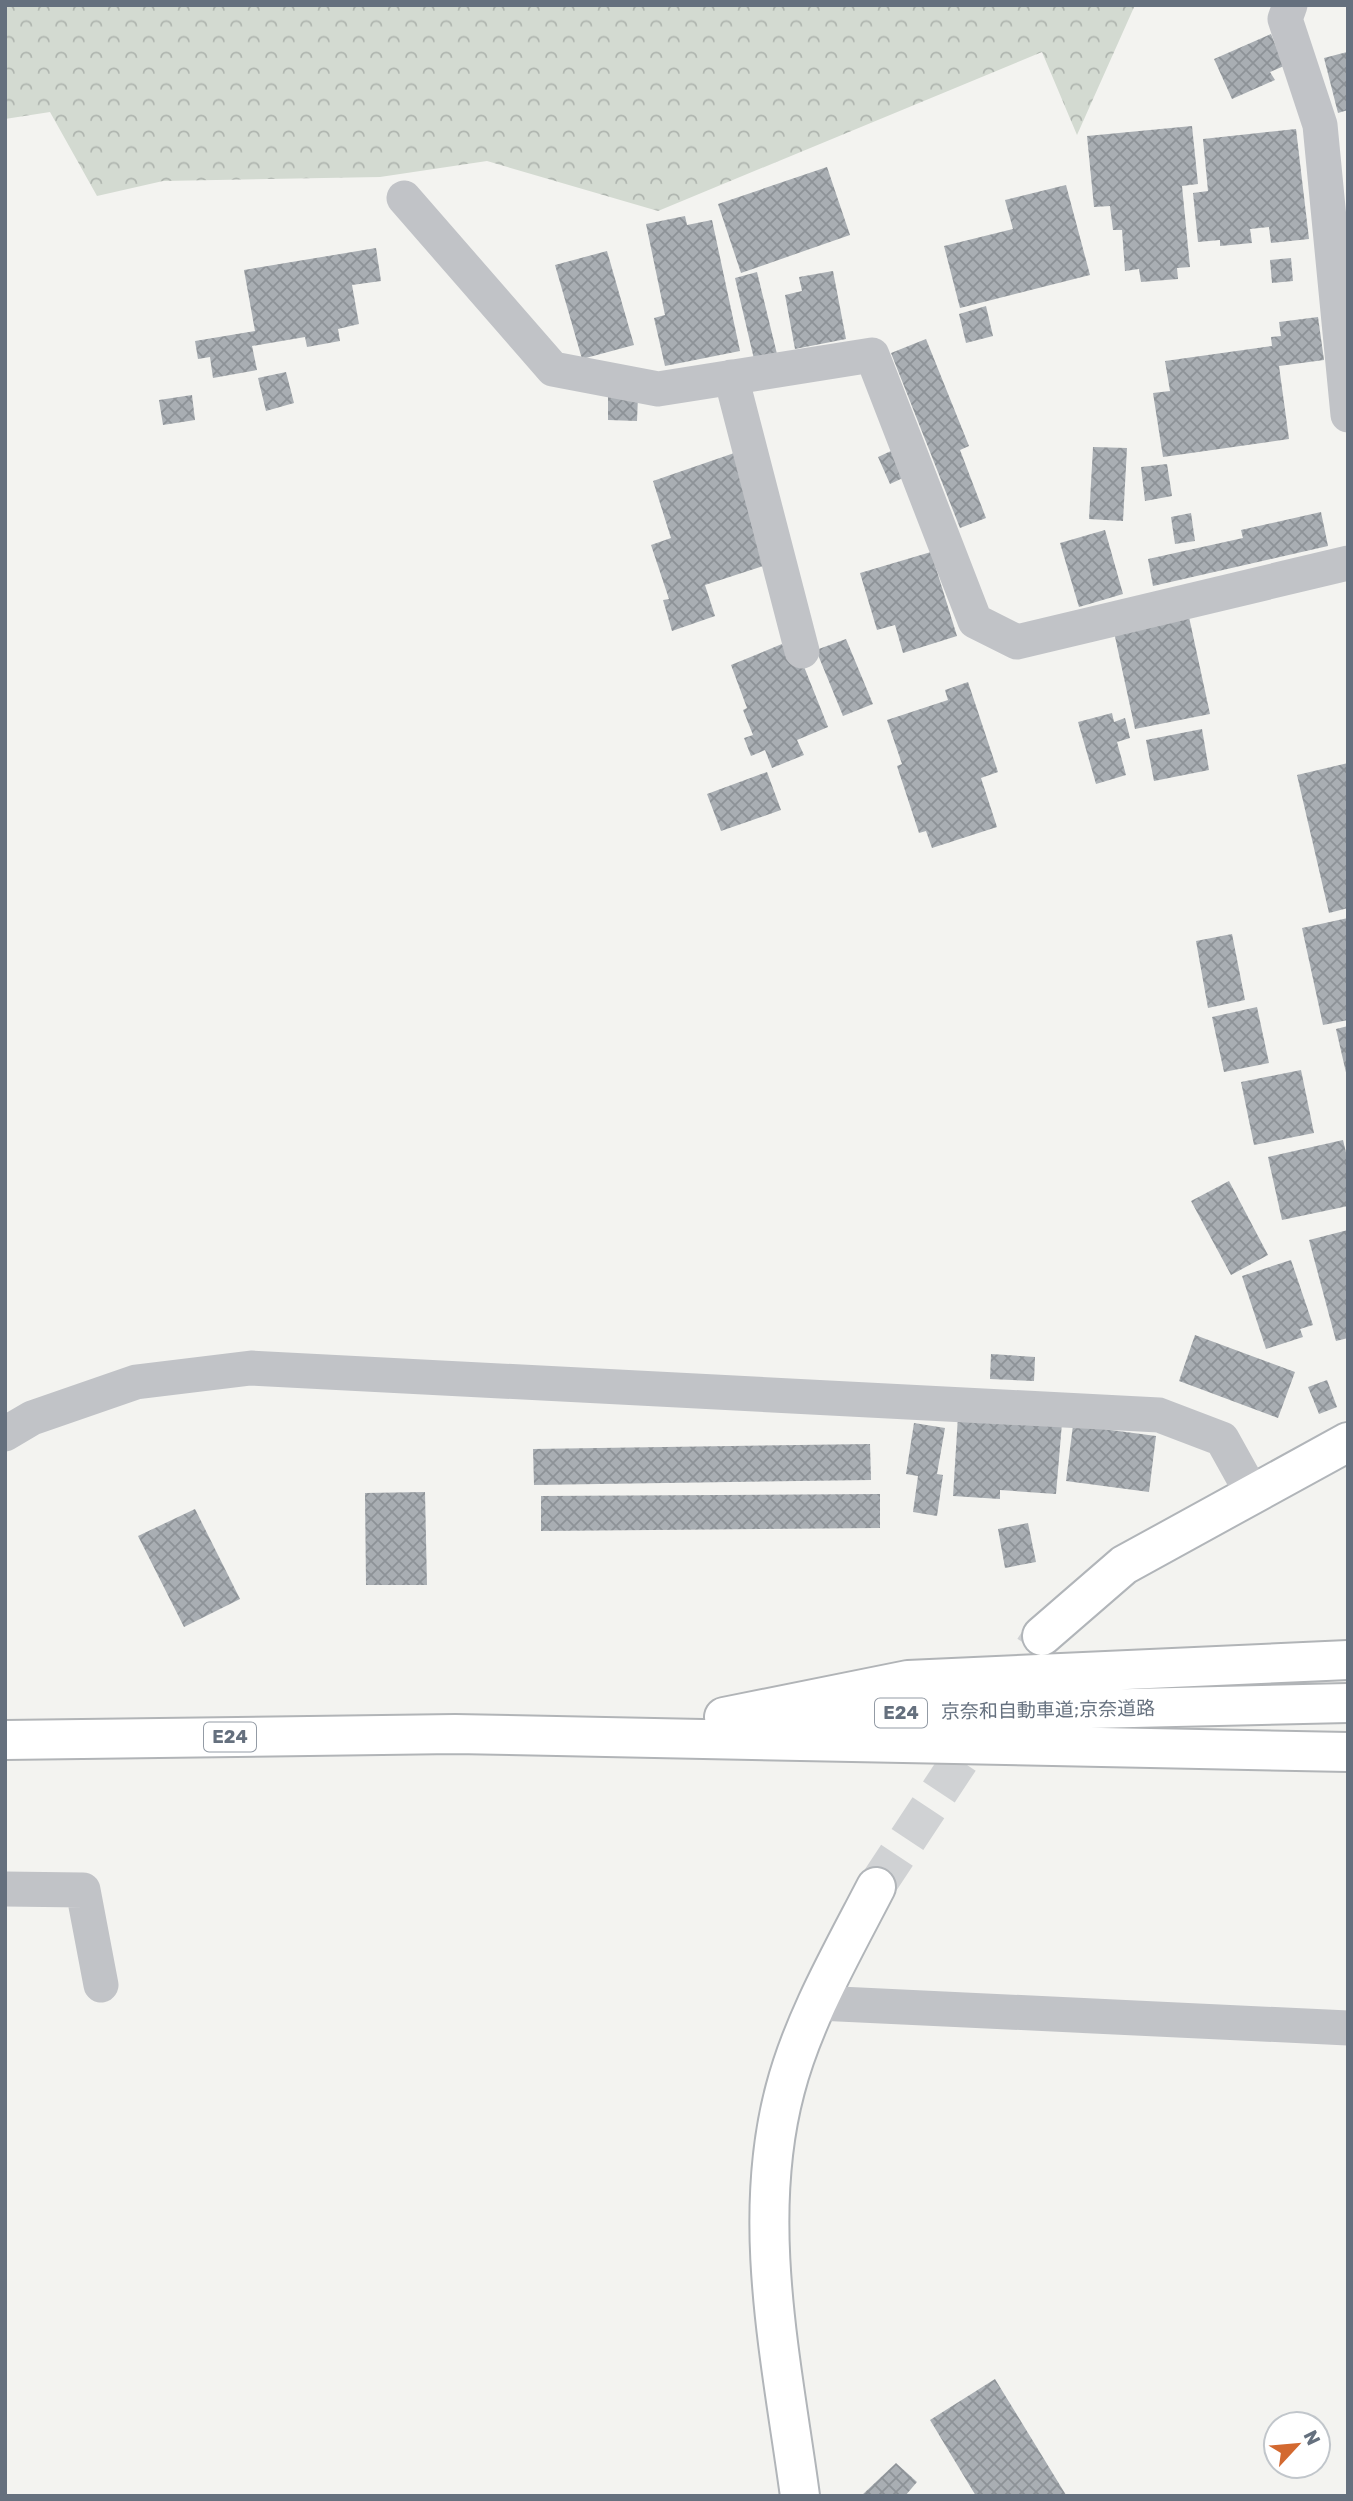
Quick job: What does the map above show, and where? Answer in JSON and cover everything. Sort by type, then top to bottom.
[{"type":"main road","points":[[1042,1636],[1124,1565],[1348,1442]]},
{"type":"main road","points":[[724,1717],[908,1680],[1348,1660]]},
{"type":"main road","name":"京奈和自動車道;京奈道路","points":[[455,1734],[724,1717],[1348,1703]]},
{"type":"main road","name":"京奈和自動車道;京奈道路","points":[[5,1740],[455,1734],[1348,1752]]},
{"type":"main road","points":[[800,2496],[775,2310],[768,2185],[785,2089],[818,2003],[876,1887]]},
{"type":"street","points":[[1290,5],[1285,19],[1320,125],[1348,415]]},
{"type":"street","points":[[404,198],[553,369],[658,388],[872,355],[975,621],[1017,642],[1348,563]]},
{"type":"street","points":[[731,377],[802,652]]},
{"type":"street","points":[[5,1434],[32,1419],[136,1382],[251,1368],[1159,1415],[1222,1439],[1252,1493]]},
{"type":"street","points":[[5,1889],[83,1890],[101,1985]]},
{"type":"street","points":[[818,2003],[1348,2028]]},
{"type":"green space","points":[[5,5],[1135,5],[1077,135],[1042,52],[658,211],[487,161],[380,177],[163,181],[97,196],[50,112],[5,119]]},
{"type":"building","points":[[1271,34],[1284,66],[1270,72],[1275,80],[1232,99],[1214,59]]},
{"type":"building","points":[[1347,52],[1348,110],[1338,113],[1324,58]]},
{"type":"building","points":[[1192,126],[1198,184],[1182,186],[1190,267],[1177,268],[1178,279],[1141,282],[1139,269],[1125,271],[1122,230],[1113,230],[1110,206],[1094,207],[1087,136]]},
{"type":"building","points":[[1296,129],[1309,239],[1271,243],[1269,227],[1250,229],[1252,243],[1220,246],[1220,240],[1198,242],[1193,193],[1208,191],[1203,139]]},
{"type":"building","points":[[827,167],[850,235],[741,273],[718,204]]},
{"type":"building","points":[[1066,185],[1090,275],[960,308],[944,246],[1013,229],[1005,200]]},
{"type":"building","points":[[685,216],[687,225],[712,220],[740,351],[665,366],[654,318],[665,315],[646,224]]},
{"type":"building","points":[[376,248],[381,281],[352,285],[359,324],[338,329],[340,341],[307,347],[305,337],[252,346],[257,370],[213,378],[210,357],[198,359],[195,341],[255,331],[244,270]]},
{"type":"building","points":[[607,251],[634,345],[582,359],[555,265]]},
{"type":"building","points":[[1291,258],[1293,281],[1272,283],[1270,260]]},
{"type":"building","points":[[833,271],[846,339],[795,349],[785,295],[802,291],[799,277]]},
{"type":"building","points":[[757,272],[777,354],[754,359],[735,278]]},
{"type":"building","points":[[986,306],[993,336],[966,343],[959,314]]},
{"type":"building","points":[[1318,317],[1324,360],[1279,366],[1289,439],[1163,457],[1153,393],[1170,391],[1165,361],[1272,346],[1271,337],[1281,336],[1279,322]]},
{"type":"building","points":[[926,339],[969,446],[960,450],[986,518],[960,528],[891,353]]},
{"type":"building","points":[[286,372],[294,403],[266,411],[258,378]]},
{"type":"building","points":[[192,395],[195,420],[163,425],[159,400]]},
{"type":"building","points":[[608,396],[638,396],[637,421],[608,420]]},
{"type":"building","points":[[1093,447],[1127,448],[1123,521],[1089,519]]},
{"type":"building","points":[[743,450],[766,565],[705,585],[715,616],[672,631],[663,600],[669,599],[651,545],[671,538],[653,481]]},
{"type":"building","points":[[891,451],[903,478],[890,484],[878,457]]},
{"type":"building","points":[[1167,464],[1172,496],[1145,501],[1141,467]]},
{"type":"building","points":[[1321,512],[1328,546],[1153,586],[1148,559],[1243,538],[1241,530]]},
{"type":"building","points":[[1191,513],[1195,541],[1175,544],[1171,517]]},
{"type":"building","points":[[1105,530],[1123,594],[1079,607],[1060,543]]},
{"type":"building","points":[[931,552],[957,636],[903,653],[895,625],[877,630],[860,573]]},
{"type":"building","points":[[1189,617],[1210,714],[1135,729],[1114,632]]},
{"type":"building","points":[[846,639],[873,704],[843,716],[816,650]]},
{"type":"building","points":[[782,644],[786,653],[797,649],[828,727],[797,740],[804,755],[772,768],[765,750],[751,756],[744,738],[753,735],[743,710],[747,708],[731,665]]},
{"type":"building","points":[[968,682],[998,772],[981,778],[997,827],[932,848],[926,831],[919,833],[897,766],[902,764],[887,720],[948,700],[945,690]]},
{"type":"building","points":[[1112,713],[1114,722],[1125,718],[1130,738],[1117,742],[1126,775],[1096,784],[1078,722]]},
{"type":"building","points":[[1202,729],[1209,770],[1154,781],[1146,740]]},
{"type":"building","points":[[1348,763],[1348,908],[1329,913],[1297,775]]},
{"type":"building","points":[[767,772],[781,810],[721,831],[707,794]]},
{"type":"building","points":[[1348,918],[1348,1020],[1323,1025],[1302,928]]},
{"type":"building","points":[[1232,934],[1245,1000],[1208,1008],[1196,941]]},
{"type":"building","points":[[1257,1007],[1269,1063],[1224,1072],[1212,1017]]},
{"type":"building","points":[[1348,1026],[1348,1077],[1347,1077],[1336,1029]]},
{"type":"building","points":[[1301,1070],[1314,1133],[1254,1145],[1241,1082]]},
{"type":"building","points":[[1343,1140],[1348,1161],[1348,1206],[1282,1220],[1268,1157]]},
{"type":"building","points":[[1229,1181],[1268,1255],[1231,1275],[1191,1201]]},
{"type":"building","points":[[1348,1230],[1348,1338],[1336,1341],[1309,1240]]},
{"type":"building","points":[[1291,1260],[1313,1325],[1300,1329],[1303,1337],[1266,1349],[1242,1276]]},
{"type":"building","points":[[1195,1335],[1295,1372],[1278,1418],[1179,1381]]},
{"type":"building","points":[[991,1354],[1035,1357],[1034,1381],[990,1379]]},
{"type":"building","points":[[1327,1380],[1337,1407],[1319,1414],[1308,1387]]},
{"type":"building","points":[[958,1416],[1062,1423],[1056,1494],[1000,1490],[1000,1499],[953,1496]]},
{"type":"building","points":[[914,1423],[945,1428],[937,1474],[943,1475],[937,1516],[913,1512],[918,1476],[906,1474]]},
{"type":"building","points":[[1073,1425],[1156,1436],[1149,1492],[1066,1481]]},
{"type":"building","points":[[870,1444],[871,1480],[534,1485],[533,1449]]},
{"type":"building","points":[[425,1492],[427,1585],[366,1585],[365,1493]]},
{"type":"building","points":[[880,1494],[880,1528],[541,1531],[541,1496]]},
{"type":"building","points":[[195,1509],[240,1599],[184,1627],[138,1536]]},
{"type":"building","points":[[1028,1523],[1036,1562],[1005,1568],[998,1529]]},
{"type":"building","points":[[995,2379],[1066,2495],[976,2496],[930,2420]]},
{"type":"building","points":[[896,2463],[917,2482],[905,2496],[861,2496]]},
{"type":"tunnel","points":[[876,1887],[1042,1636]]}]
